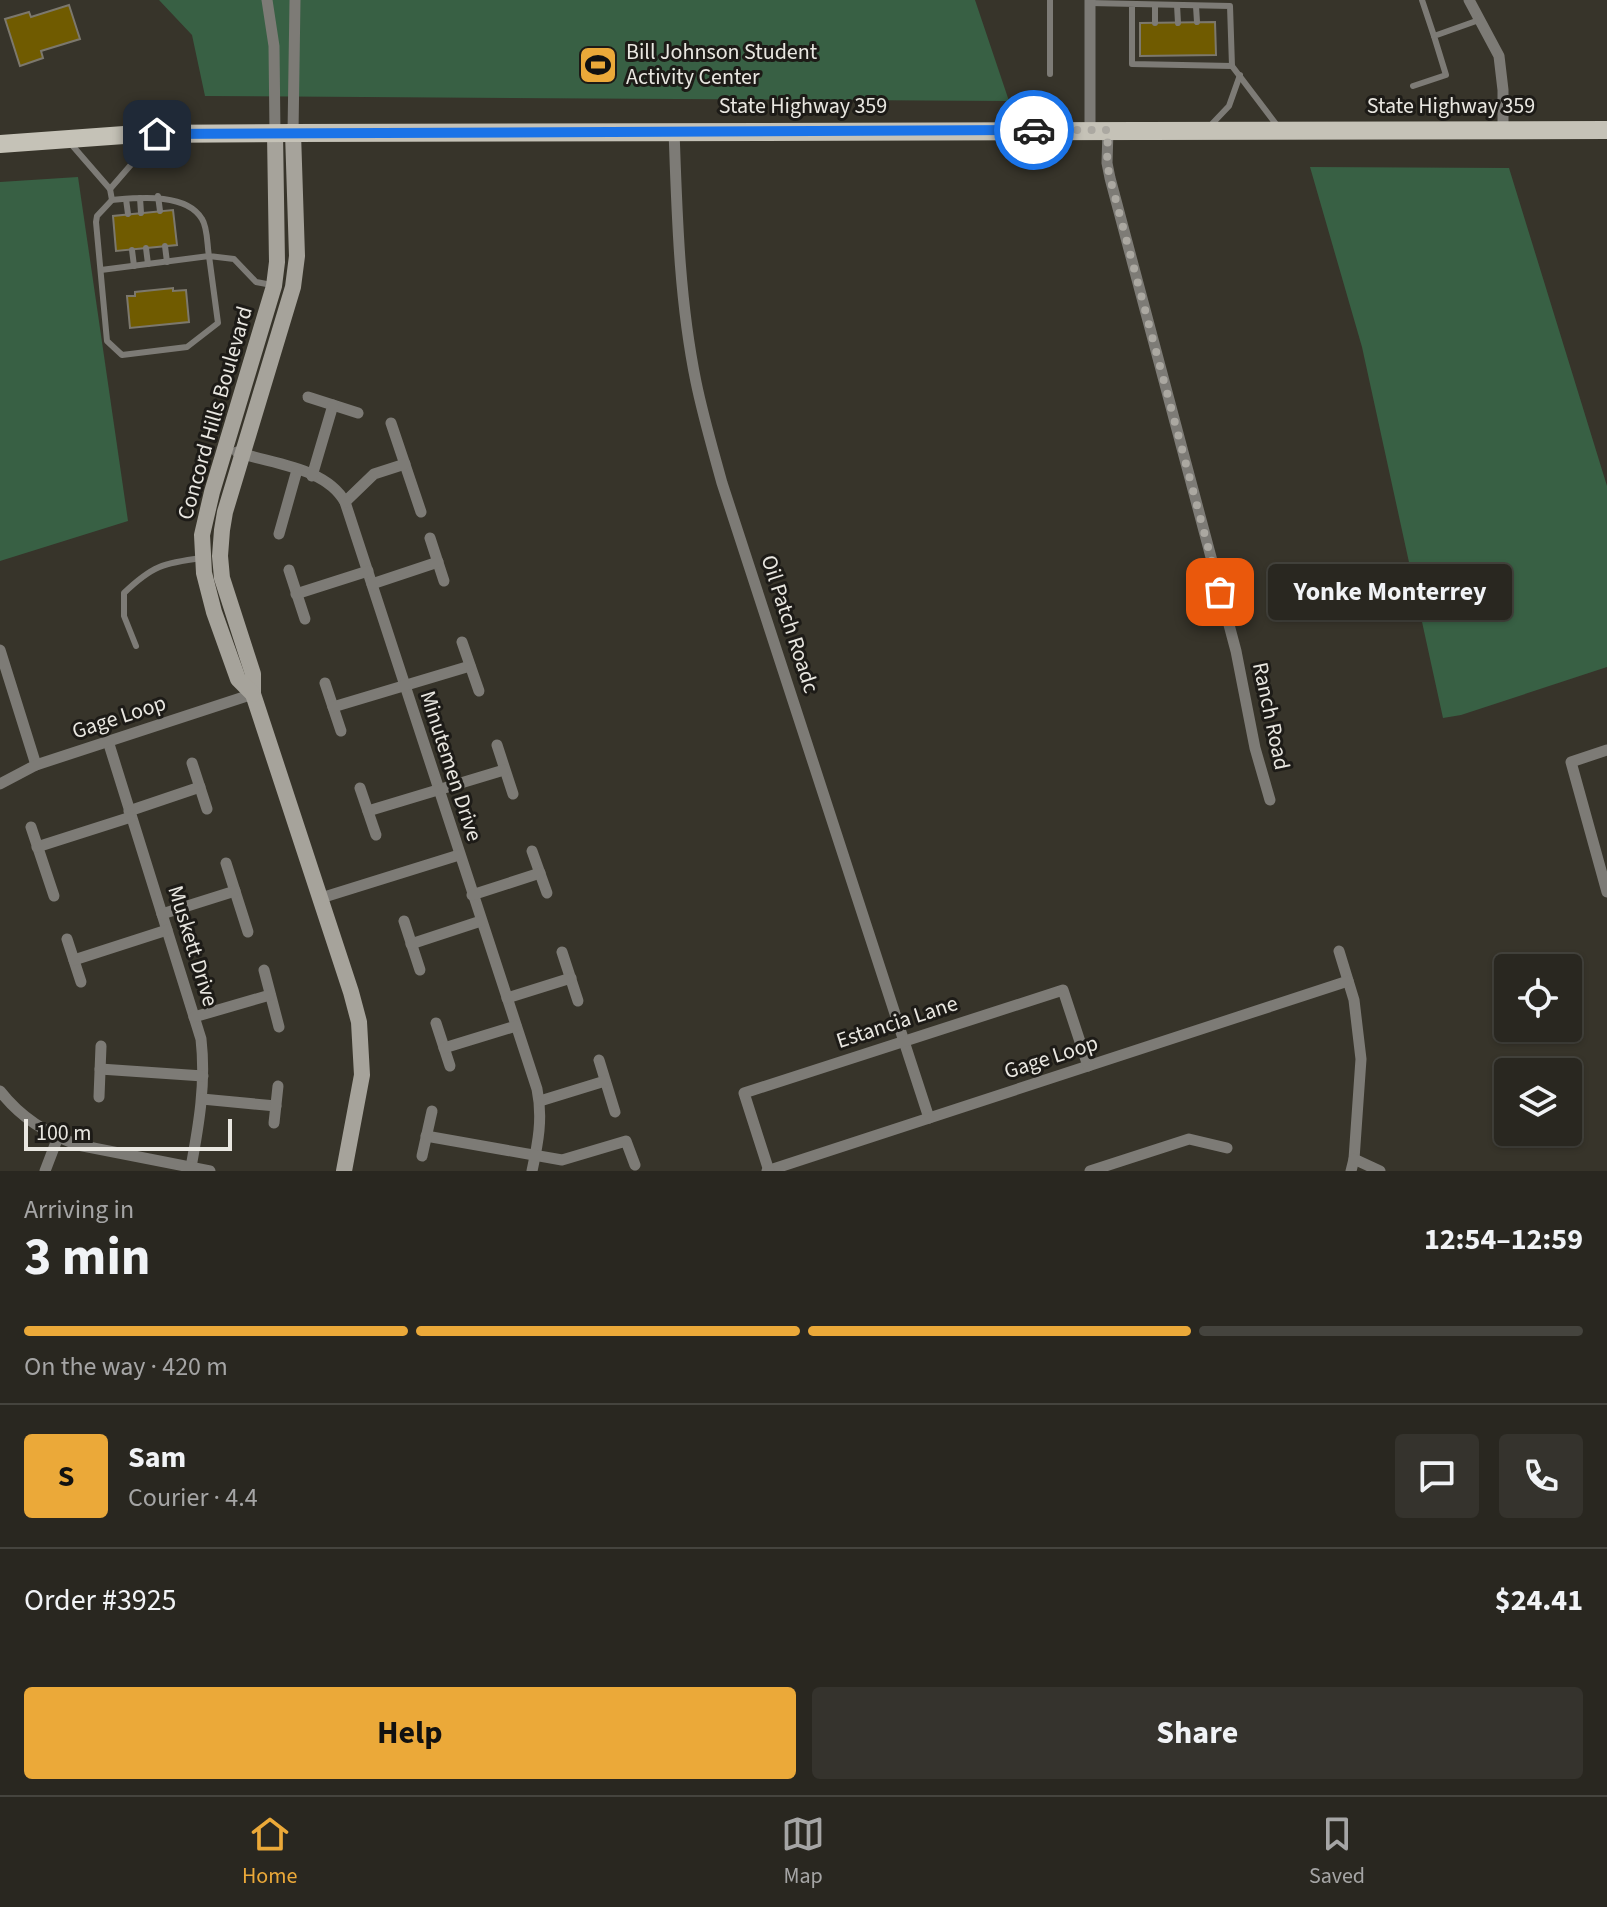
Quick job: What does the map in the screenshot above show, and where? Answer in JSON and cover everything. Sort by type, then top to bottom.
[{"type":"main road","name":"State Highway 359","points":[[0,144],[157,134],[674,130],[1607,130]]},
{"type":"street","points":[[267,0],[284,133]]},
{"type":"street","points":[[284,133],[295,0]]},
{"type":"street","points":[[1469,0],[1499,56],[1503,130]]},
{"type":"street","name":"Ranch Road","points":[[1090,2],[1099,130],[1236,651],[1255,748],[1270,800]]},
{"type":"street","name":"Oil Patch Roadc","points":[[674,130],[679,252],[689,338],[705,422],[722,483],[929,1118]]},
{"type":"street","name":"Concord Hills Boulevard","points":[[284,133],[274,286],[235,451],[220,556],[222,578],[253,674],[253,694],[351,992],[362,1048],[362,1075],[344,1171]]},
{"type":"street","name":"Concord Hills Boulevard","points":[[253,694],[238,679],[211,601],[202,558],[206,513],[235,451],[293,287],[297,256],[284,133]]},
{"type":"street","points":[[274,286],[293,287]]},
{"type":"street","points":[[308,397],[358,413]]},
{"type":"street","points":[[312,476],[333,405]]},
{"type":"street","points":[[391,423],[421,512]]},
{"type":"street","points":[[235,451],[297,470],[334,486],[345,502],[374,474],[405,464]]},
{"type":"street","points":[[279,534],[297,470]]},
{"type":"street","name":"Minutemen Drive","points":[[345,502],[540,1101],[541,1126],[532,1171]]},
{"type":"street","points":[[430,538],[444,581]]},
{"type":"street","points":[[202,558],[220,556]]},
{"type":"street","points":[[372,584],[438,562]]},
{"type":"street","points":[[289,570],[305,619]]},
{"type":"street","points":[[296,594],[368,571]]},
{"type":"street","points":[[462,642],[479,691]]},
{"type":"street","points":[[0,650],[36,765]]},
{"type":"street","points":[[333,707],[470,666]]},
{"type":"street","points":[[325,683],[341,731]]},
{"type":"street","name":"Gage Loop","points":[[0,784],[36,765],[253,694]]},
{"type":"street","name":"Muskett Drive","points":[[108,741],[201,1039],[202,1099],[191,1167]]},
{"type":"street","points":[[497,745],[513,794]]},
{"type":"street","points":[[1607,750],[1571,762],[1607,892]]},
{"type":"street","points":[[192,763],[207,809]]},
{"type":"street","points":[[368,811],[504,770]]},
{"type":"street","points":[[37,847],[200,787]]},
{"type":"street","points":[[360,788],[376,835]]},
{"type":"street","points":[[31,827],[54,896]]},
{"type":"street","points":[[532,851],[547,893]]},
{"type":"street","points":[[321,898],[459,855]]},
{"type":"street","points":[[226,863],[248,932]]},
{"type":"street","points":[[472,895],[540,873]]},
{"type":"street","points":[[162,914],[235,891]]},
{"type":"street","points":[[404,921],[420,970]]},
{"type":"street","points":[[411,944],[481,921]]},
{"type":"street","points":[[74,960],[167,930]]},
{"type":"street","points":[[67,939],[81,982]]},
{"type":"street","points":[[1339,951],[1354,1000],[1361,1059],[1353,1165],[1380,1171]]},
{"type":"street","points":[[562,952],[578,1001]]},
{"type":"street","points":[[264,970],[279,1027]]},
{"type":"street","points":[[507,998],[571,978]]},
{"type":"street","name":"Gage Loop","points":[[768,1171],[1348,981]]},
{"type":"street","name":"Estancia Lane","points":[[768,1171],[744,1093],[1063,990],[1088,1066]]},
{"type":"street","points":[[194,1017],[270,995]]},
{"type":"street","points":[[436,1023],[450,1066]]},
{"type":"street","points":[[444,1048],[516,1026]]},
{"type":"street","points":[[99,1097],[101,1046]]},
{"type":"street","points":[[599,1060],[615,1112]]},
{"type":"street","points":[[100,1069],[203,1076]]},
{"type":"street","points":[[540,1101],[605,1081]]},
{"type":"street","points":[[274,1123],[278,1086]]},
{"type":"street","points":[[0,1091],[31,1122],[78,1145],[210,1171]]},
{"type":"street","points":[[202,1099],[276,1106]]},
{"type":"street","points":[[422,1156],[432,1111]]},
{"type":"street","points":[[426,1136],[562,1160],[626,1141],[635,1165]]},
{"type":"street","points":[[45,1171],[58,1137]]},
{"type":"street","points":[[1090,1171],[1189,1139],[1227,1148]]},
{"type":"lane","points":[[1050,0],[1050,74]]},
{"type":"lane","points":[[1413,86],[1446,75],[1422,0]]},
{"type":"lane","points":[[1090,2],[1196,6],[1230,3],[1232,66],[1282,130]]},
{"type":"lane","points":[[1127,3],[1132,64],[1232,66]]},
{"type":"lane","points":[[1155,5],[1155,23]]},
{"type":"lane","points":[[1177,5],[1178,23]]},
{"type":"lane","points":[[1196,6],[1197,22]]},
{"type":"lane","points":[[1434,36],[1479,20]]},
{"type":"lane","points":[[1199,55],[1199,65]]},
{"type":"lane","points":[[1156,56],[1156,65]]},
{"type":"lane","points":[[1178,56],[1179,65]]},
{"type":"lane","points":[[1206,130],[1229,106],[1240,75]]},
{"type":"lane","points":[[110,189],[157,134]]},
{"type":"lane","points":[[67,138],[110,189],[112,200]]},
{"type":"lane","points":[[158,196],[160,211]]},
{"type":"lane","points":[[158,196],[190,208],[203,219],[218,323],[187,347],[122,355],[107,341],[97,216],[112,200],[126,199],[158,196]]},
{"type":"lane","points":[[140,198],[141,213]]},
{"type":"lane","points":[[126,199],[128,214]]},
{"type":"lane","points":[[165,246],[167,262]]},
{"type":"lane","points":[[146,248],[148,264]]},
{"type":"lane","points":[[132,250],[134,266]]},
{"type":"lane","points":[[101,270],[209,256],[234,259],[256,282],[274,286]]},
{"type":"lane","points":[[136,646],[124,616],[124,593],[147,571],[172,562],[202,558]]},
{"type":"green space","name":"Bill Johnson Student Activity Center","points":[[159,0],[975,0],[1009,101],[205,96],[192,35]]},
{"type":"green space","points":[[1310,167],[1509,168],[1607,486],[1607,667],[1461,715],[1443,718],[1362,347]]},
{"type":"green space","points":[[78,177],[128,521],[0,561],[0,182]]},
{"type":"building","points":[[69,5],[80,39],[41,51],[43,58],[20,66],[5,19],[29,12],[31,17]]},
{"type":"building","points":[[1215,22],[1216,55],[1140,56],[1140,23]]},
{"type":"building","points":[[173,210],[177,245],[116,251],[113,216]]},
{"type":"building","points":[[173,288],[173,291],[186,290],[189,322],[130,328],[127,296],[135,296],[135,292]]},
{"type":"way so far","points":[[1034,130],[1108,130],[1110,178],[1220,592]]},
{"type":"place","name":"Bill Johnson Student Activity Center","points":[[598,65]]},
{"type":"place","name":"Yonke Monterrey","points":[[1220,592]]},
{"type":"route","points":[[157,134],[1034,130]]}]
